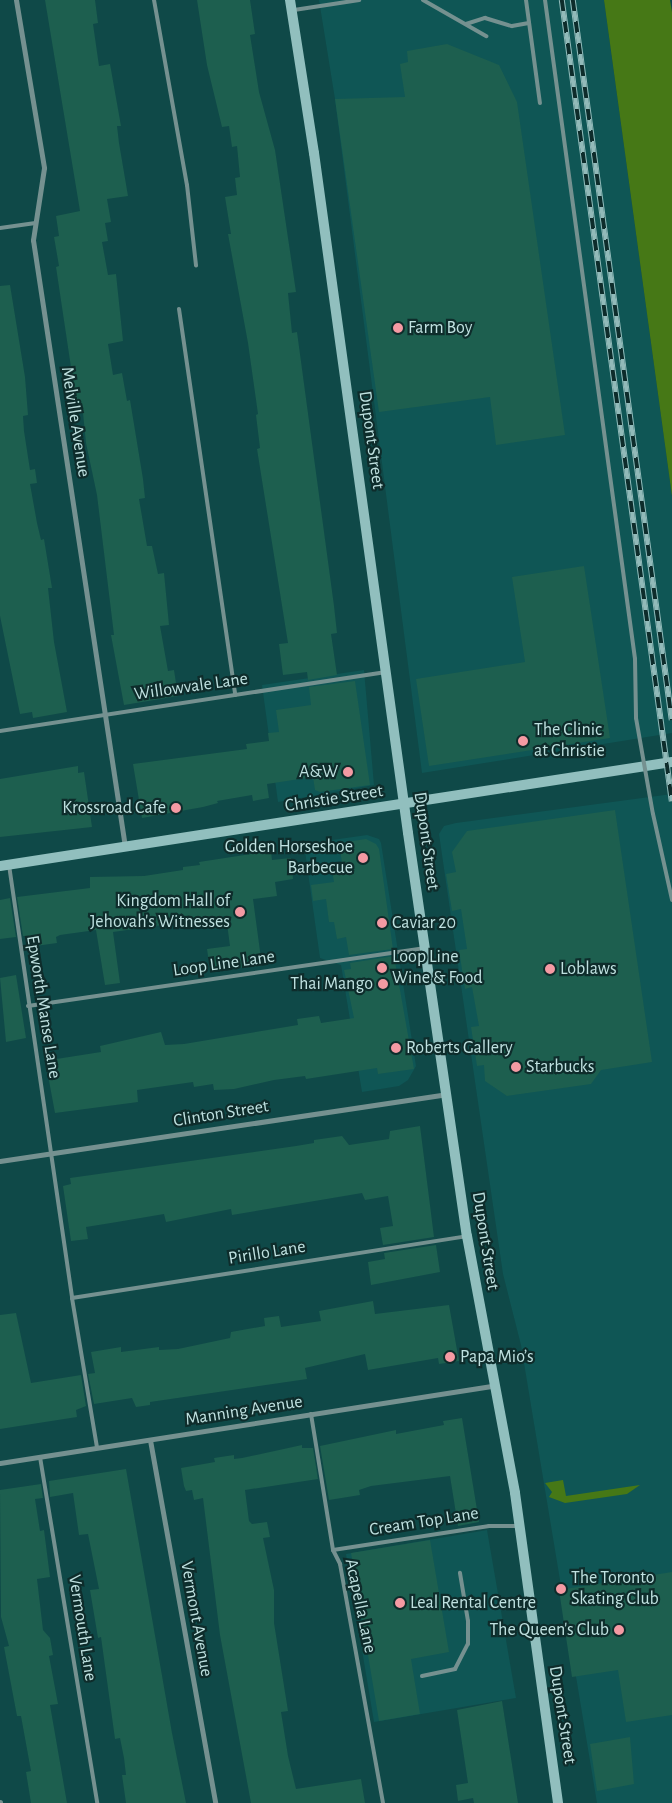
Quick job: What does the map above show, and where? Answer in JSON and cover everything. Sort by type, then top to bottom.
[{"type":"main road","name":"Dupont Street","points":[[290,0],[467,1236],[519,1526],[558,1803]]},
{"type":"main road","name":"Christie Street","points":[[5,865],[404,805],[672,762]]},
{"type":"street","name":"Melville Avenue","points":[[16,0],[44,168],[34,223],[33,240],[125,848]]},
{"type":"street","name":"Clinton Street","points":[[0,1161],[446,1094]]},
{"type":"street","name":"Manning Avenue","points":[[0,1463],[493,1386]]},
{"type":"street","name":"Vermont Avenue","points":[[150,1440],[215,1803]]},
{"type":"lane","points":[[154,0],[187,185],[196,265]]},
{"type":"lane","points":[[291,11],[359,0]]},
{"type":"lane","points":[[423,0],[486,36]]},
{"type":"lane","points":[[526,0],[540,103]]},
{"type":"lane","points":[[545,0],[635,659],[636,718],[653,814],[672,900]]},
{"type":"lane","points":[[465,24],[485,18],[512,26],[529,24]]},
{"type":"lane","points":[[0,228],[34,223]]},
{"type":"lane","points":[[179,309],[235,695]]},
{"type":"lane","name":"Willowvale Lane","points":[[0,731],[387,672]]},
{"type":"lane","name":"Epworth Manse Lane","points":[[5,865],[52,1153],[72,1298],[97,1448]]},
{"type":"lane","name":"Loop Line Lane","points":[[28,1006],[425,948]]},
{"type":"lane","name":"Pirillo Lane","points":[[72,1298],[467,1236]]},
{"type":"lane","name":"Acapella Lane","points":[[311,1414],[333,1550],[340,1564],[383,1803]]},
{"type":"lane","name":"Vermouth Lane","points":[[40,1457],[97,1803]]},
{"type":"lane","name":"Cream Top Lane","points":[[333,1550],[489,1526],[519,1526]]},
{"type":"lane","points":[[422,1676],[455,1668],[468,1644],[468,1621],[460,1572]]},
{"type":"shaded area","points":[[319,0],[604,0],[672,496],[672,733],[422,773],[335,99]]},
{"type":"shaded area","points":[[364,670],[374,785],[278,802],[262,685]]},
{"type":"shaded area","points":[[672,794],[672,1803],[597,1803],[521,1345],[503,1274],[439,834],[444,826],[456,823]]},
{"type":"shaded area","points":[[367,835],[379,839],[381,843],[416,1066],[408,1080],[399,1086],[362,1092],[341,965],[320,958],[304,844]]},
{"type":"shaded area","points":[[487,1530],[516,1698],[374,1722],[346,1554]]},
{"type":"green space","points":[[604,0],[670,0],[672,12],[672,496]]},
{"type":"green space","points":[[563,1480],[566,1496],[640,1485],[627,1494],[565,1503],[549,1497],[552,1492],[545,1483]]},
{"type":"building","points":[[45,0],[95,0],[98,23],[93,24],[99,66],[110,64],[121,126],[117,126],[128,196],[107,199],[111,222],[105,223],[108,241],[102,242],[108,275],[116,274],[123,341],[108,344],[113,375],[122,373],[127,401],[130,400],[145,498],[139,499],[147,546],[152,546],[158,574],[164,573],[169,625],[160,626],[168,671],[174,670],[178,696],[124,705],[111,635],[114,635],[97,495],[86,443],[83,413],[78,414],[56,267],[59,266],[54,237],[59,236],[56,216],[80,211]]},
{"type":"building","points":[[197,0],[250,0],[255,34],[250,35],[259,92],[275,150],[296,292],[288,293],[292,333],[297,332],[334,606],[337,633],[331,634],[337,675],[308,680],[307,672],[283,675],[279,644],[288,643],[257,449],[260,448],[256,415],[258,414],[248,343],[228,234],[231,234],[225,197],[237,195],[235,178],[240,177],[237,146],[232,147],[229,126],[222,127],[207,65]]},
{"type":"building","points":[[447,44],[499,65],[517,102],[565,435],[496,445],[490,397],[379,412],[335,99],[405,97],[400,64],[408,62],[407,51]]},
{"type":"building","points":[[10,285],[25,377],[28,415],[23,416],[24,431],[30,470],[35,469],[37,483],[30,484],[41,540],[44,539],[52,588],[48,588],[54,642],[67,712],[33,718],[32,712],[20,714],[0,616],[0,286]]},
{"type":"building","points":[[584,566],[610,738],[429,766],[416,679],[525,662],[512,577]]},
{"type":"building","points":[[355,681],[370,785],[320,792],[315,790],[313,777],[267,784],[269,798],[253,801],[252,795],[217,801],[218,803],[203,807],[142,818],[133,764],[247,749],[246,744],[269,741],[268,733],[279,732],[276,710],[311,705],[309,687]]},
{"type":"building","points":[[78,766],[78,773],[84,772],[92,827],[0,837],[0,779]]},
{"type":"building","name":"Loblaws","points":[[615,810],[652,1062],[601,1070],[591,1084],[507,1096],[485,1081],[484,1065],[477,1066],[471,1027],[479,1026],[472,987],[465,989],[459,950],[467,949],[461,909],[452,911],[446,874],[456,872],[452,852],[467,831]]},
{"type":"building","points":[[366,839],[376,844],[379,849],[393,949],[349,955],[346,937],[337,939],[334,922],[329,922],[326,899],[313,901],[311,885],[334,882],[331,865],[342,863],[339,843]]},
{"type":"building","points":[[271,851],[272,860],[291,858],[293,879],[275,882],[277,896],[253,899],[262,966],[210,970],[207,949],[230,946],[226,916],[113,932],[120,983],[105,985],[96,930],[60,935],[56,937],[57,943],[28,947],[26,936],[23,936],[17,897],[90,888],[90,877],[144,876],[183,870],[183,867],[200,865],[199,862]]},
{"type":"building","points":[[10,898],[16,937],[0,939],[0,900]]},
{"type":"building","points":[[394,956],[414,1069],[378,1074],[377,1068],[306,1079],[305,1076],[274,1080],[234,1089],[214,1090],[213,1084],[194,1087],[193,1082],[137,1090],[138,1102],[55,1113],[47,1070],[52,1069],[50,1060],[101,1052],[100,1046],[161,1032],[165,1045],[184,1044],[298,1025],[297,1019],[319,1016],[321,1023],[354,1018],[344,970],[351,969],[350,963]]},
{"type":"building","points":[[16,975],[26,1038],[6,1042],[0,978]]},
{"type":"building","points":[[420,1126],[434,1237],[383,1245],[380,1228],[393,1226],[388,1196],[365,1200],[362,1193],[232,1215],[231,1209],[166,1222],[164,1214],[86,1227],[88,1239],[71,1241],[63,1186],[71,1184],[70,1178],[296,1146],[314,1143],[314,1140],[342,1136],[349,1145],[389,1139],[390,1131]]},
{"type":"building","points":[[436,1245],[440,1272],[371,1285],[368,1262],[385,1259],[384,1253]]},
{"type":"building","points":[[373,1301],[375,1314],[449,1305],[459,1361],[439,1364],[438,1358],[368,1370],[365,1354],[305,1368],[307,1379],[150,1402],[150,1405],[136,1407],[132,1398],[94,1404],[88,1374],[95,1373],[91,1352],[121,1347],[121,1352],[159,1347],[159,1350],[178,1349],[230,1338],[231,1332],[265,1326],[264,1318],[279,1316],[281,1327],[321,1321],[319,1311]]},
{"type":"building","points":[[16,1313],[31,1383],[81,1375],[86,1406],[76,1410],[77,1417],[0,1429],[0,1315]]},
{"type":"building","points":[[462,1418],[479,1522],[458,1526],[450,1476],[371,1486],[359,1490],[360,1495],[329,1500],[320,1446],[396,1430],[396,1434],[444,1425],[443,1421]]},
{"type":"building","points":[[302,1445],[302,1448],[313,1448],[318,1479],[245,1490],[249,1521],[252,1524],[267,1522],[270,1537],[263,1538],[274,1590],[274,1623],[288,1711],[281,1712],[288,1756],[296,1789],[361,1779],[365,1803],[251,1803],[220,1635],[203,1498],[194,1500],[192,1490],[186,1491],[184,1486],[181,1468],[215,1462],[214,1458],[234,1455],[234,1459],[242,1458]]},
{"type":"building","points":[[126,1469],[186,1803],[126,1803],[122,1775],[126,1775],[124,1758],[120,1738],[115,1739],[101,1637],[98,1638],[90,1590],[99,1589],[88,1534],[79,1535],[73,1493],[50,1497],[49,1481]]},
{"type":"building","points":[[41,1484],[43,1498],[35,1499],[40,1531],[44,1530],[50,1577],[37,1579],[43,1630],[50,1638],[53,1655],[49,1656],[58,1704],[50,1705],[67,1803],[31,1803],[26,1772],[31,1771],[21,1716],[17,1716],[4,1647],[9,1646],[1,1617],[0,1490]]},
{"type":"building","name":"Leal Rental Centre","points":[[430,1540],[449,1652],[411,1659],[420,1714],[379,1721],[351,1553]]},
{"type":"building","name":"The Queen's Club","points":[[672,1572],[672,1715],[626,1722],[618,1670],[572,1677],[559,1590]]},
{"type":"building","points":[[502,1701],[518,1803],[474,1803],[473,1798],[458,1801],[456,1785],[468,1783],[457,1710]]},
{"type":"building","points":[[630,1737],[634,1784],[597,1791],[590,1744]]},
{"type":"railway","points":[[562,0],[672,801]]},
{"type":"railway","points":[[573,0],[672,720]]},
{"type":"place","name":"Farm Boy","points":[[398,328]]},
{"type":"place","name":"The Clinic at Christie","points":[[523,741]]},
{"type":"place","name":"A&W","points":[[348,772]]},
{"type":"place","name":"Krossroad Cafe","points":[[176,808]]},
{"type":"place","name":"Golden Horseshoe Barbecue","points":[[363,858]]},
{"type":"place","name":"Kingdom Hall of Jehovah's Witnesses","points":[[240,912]]},
{"type":"place","name":"Caviar 20","points":[[382,923]]},
{"type":"place","name":"Loop Line Wine & Food","points":[[382,968]]},
{"type":"place","name":"Loblaws","points":[[550,969]]},
{"type":"place","name":"Thai Mango","points":[[383,984]]},
{"type":"place","name":"Roberts Gallery","points":[[396,1048]]},
{"type":"place","name":"Starbucks","points":[[516,1067]]},
{"type":"place","name":"Papa Mio’s","points":[[450,1357]]},
{"type":"place","name":"The Toronto Skating Club","points":[[561,1589]]},
{"type":"place","name":"Leal Rental Centre","points":[[400,1603]]},
{"type":"place","name":"The Queen's Club","points":[[619,1630]]}]
